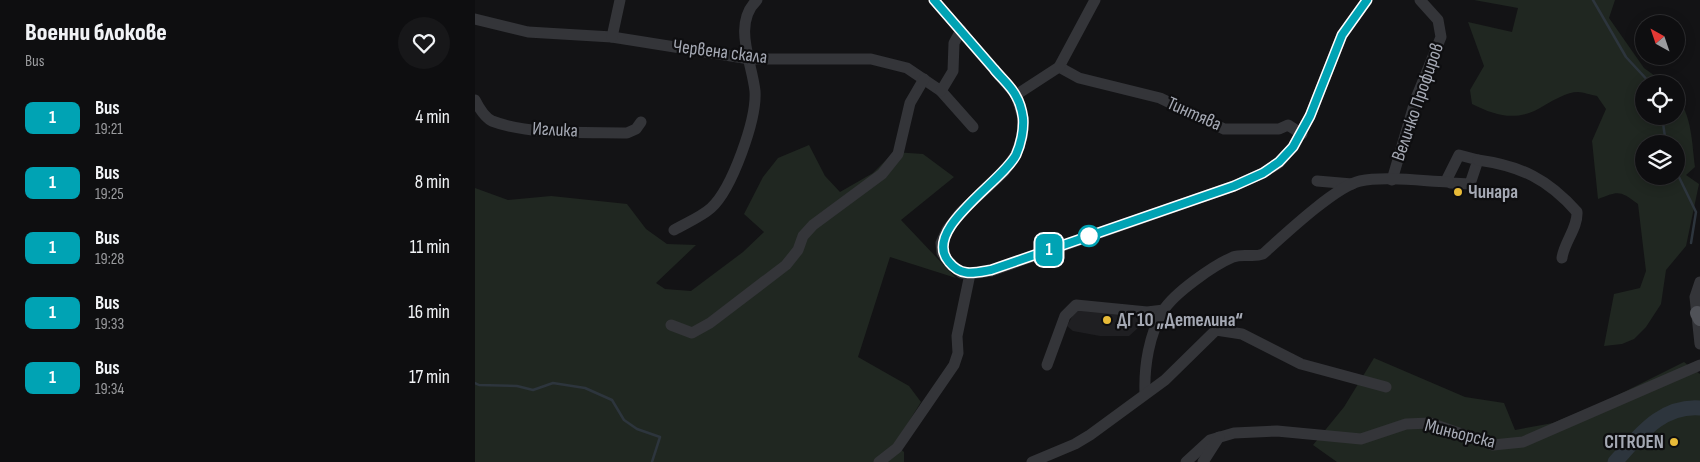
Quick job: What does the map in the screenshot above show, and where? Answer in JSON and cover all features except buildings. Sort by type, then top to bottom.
[{"type":"street","points":[[612,37],[620,0]]},
{"type":"street","points":[[674,230],[710,208],[724,193],[744,148],[755,94],[750,59],[746,52],[745,21],[751,6],[757,0]]},
{"type":"street","points":[[934,0],[1016,96],[1023,118],[1022,137],[1016,154],[1003,172],[961,212],[947,230],[941,243],[943,253],[953,268],[961,273],[969,274],[991,270],[1234,186],[1263,173],[1279,162],[1301,134],[1342,35],[1367,0]]},
{"type":"street","points":[[1016,96],[1059,67],[1095,0]]},
{"type":"street","name":"Величко Профиров","points":[[1392,180],[1416,98],[1441,37],[1438,20],[1420,0]]},
{"type":"street","name":"Червена скала","points":[[475,19],[528,32],[612,37],[750,59],[871,59],[907,68],[924,79],[941,91],[973,127]]},
{"type":"street","points":[[941,91],[950,80],[953,71],[954,43],[961,30]]},
{"type":"street","name":"Тинтява","points":[[1059,67],[1079,78],[1160,98],[1224,129],[1279,129],[1288,125],[1301,134]]},
{"type":"street","points":[[671,325],[692,332],[710,324],[786,265],[798,250],[803,236],[813,225],[882,174],[897,154],[910,103],[924,79]]},
{"type":"street","name":"Иглика","points":[[475,100],[481,110],[492,121],[528,129],[627,133],[636,129],[641,122]]},
{"type":"street","points":[[1448,182],[1447,179],[1457,156],[1509,165],[1533,174],[1577,212],[1575,224],[1564,246],[1562,258]]},
{"type":"street","points":[[1145,393],[1147,360],[1153,334],[1164,310],[1192,284],[1222,262],[1246,254],[1257,256],[1263,254],[1333,196],[1351,184],[1362,181],[1392,180],[1470,184],[1478,160]]},
{"type":"street","points":[[1317,181],[1351,184]]},
{"type":"street","points":[[879,462],[897,448],[954,365],[957,353],[957,336],[969,274]]},
{"type":"street","points":[[1700,282],[1695,297],[1700,344]]},
{"type":"street","points":[[1047,365],[1065,316],[1076,306],[1147,312],[1164,310]]},
{"type":"street","points":[[1035,462],[1075,444],[1145,393],[1176,370],[1215,330],[1242,334],[1301,364],[1386,386]]},
{"type":"street","name":"Миньорска","points":[[1186,462],[1202,446],[1219,437],[1234,433],[1277,432],[1361,439],[1406,424],[1430,423],[1493,446],[1506,445],[1546,434],[1700,365]]},
{"type":"street","points":[[1203,462],[1219,437]]},
{"type":"shaded area","points":[[1474,0],[1615,0],[1609,18],[1635,55],[1635,65],[1642,65],[1654,75],[1635,75],[1635,125],[1685,125],[1685,111],[1692,139],[1695,167],[1686,175],[1699,184],[1686,246],[1666,270],[1661,304],[1646,327],[1634,339],[1622,344],[1604,346],[1614,294],[1640,288],[1646,271],[1638,204],[1619,193],[1610,194],[1598,199],[1592,141],[1606,109],[1597,96],[1582,92],[1565,95],[1526,114],[1517,116],[1500,115],[1472,104],[1470,90],[1484,66],[1468,22],[1512,32],[1518,8]]},
{"type":"shaded area","points":[[809,145],[825,176],[840,192],[873,173],[894,152],[923,154],[954,177],[901,220],[956,278],[890,257],[858,357],[909,386],[921,402],[895,444],[904,452],[904,462],[475,462],[475,188],[508,200],[551,196],[627,204],[646,229],[667,244],[696,245],[656,283],[665,289],[691,291],[743,252],[764,232],[744,214],[763,177],[778,158]]},
{"type":"shaded area","name":"ДГ 10 „Детелина“","points":[[1078,306],[1150,311],[1139,327],[1129,336],[1100,336],[1073,331],[1067,326]]},
{"type":"shaded area","points":[[1374,358],[1465,397],[1504,403],[1515,430],[1553,423],[1610,399],[1684,362],[1700,374],[1700,462],[1337,462],[1313,445],[1344,407]]},
{"type":"waterway","points":[[1593,0],[1626,57],[1643,75]]},
{"type":"waterway","points":[[1663,125],[1665,135]]},
{"type":"waterway","points":[[1683,185],[1696,212],[1691,243]]},
{"type":"waterway","points":[[475,383],[479,385],[517,386],[533,390],[553,383],[585,388],[612,400],[624,420],[637,429],[660,437],[652,462]]},
{"type":"waterway","points":[[1615,462],[1642,433],[1662,417],[1686,408],[1700,408]]},
{"type":"bus line","name":"1","points":[[934,0],[1016,96],[1023,118],[1022,137],[1016,154],[1003,172],[961,212],[947,230],[941,243],[943,253],[953,268],[961,273],[969,274],[991,270],[1234,186],[1263,173],[1279,162],[1293,147],[1301,134],[1342,35],[1367,0]]},
{"type":"place","name":"Чинара","points":[[1458,192]]},
{"type":"place","name":"ДГ 10 „Детелина“","points":[[1107,320]]},
{"type":"place","name":"CITROEN","points":[[1674,442]]}]
